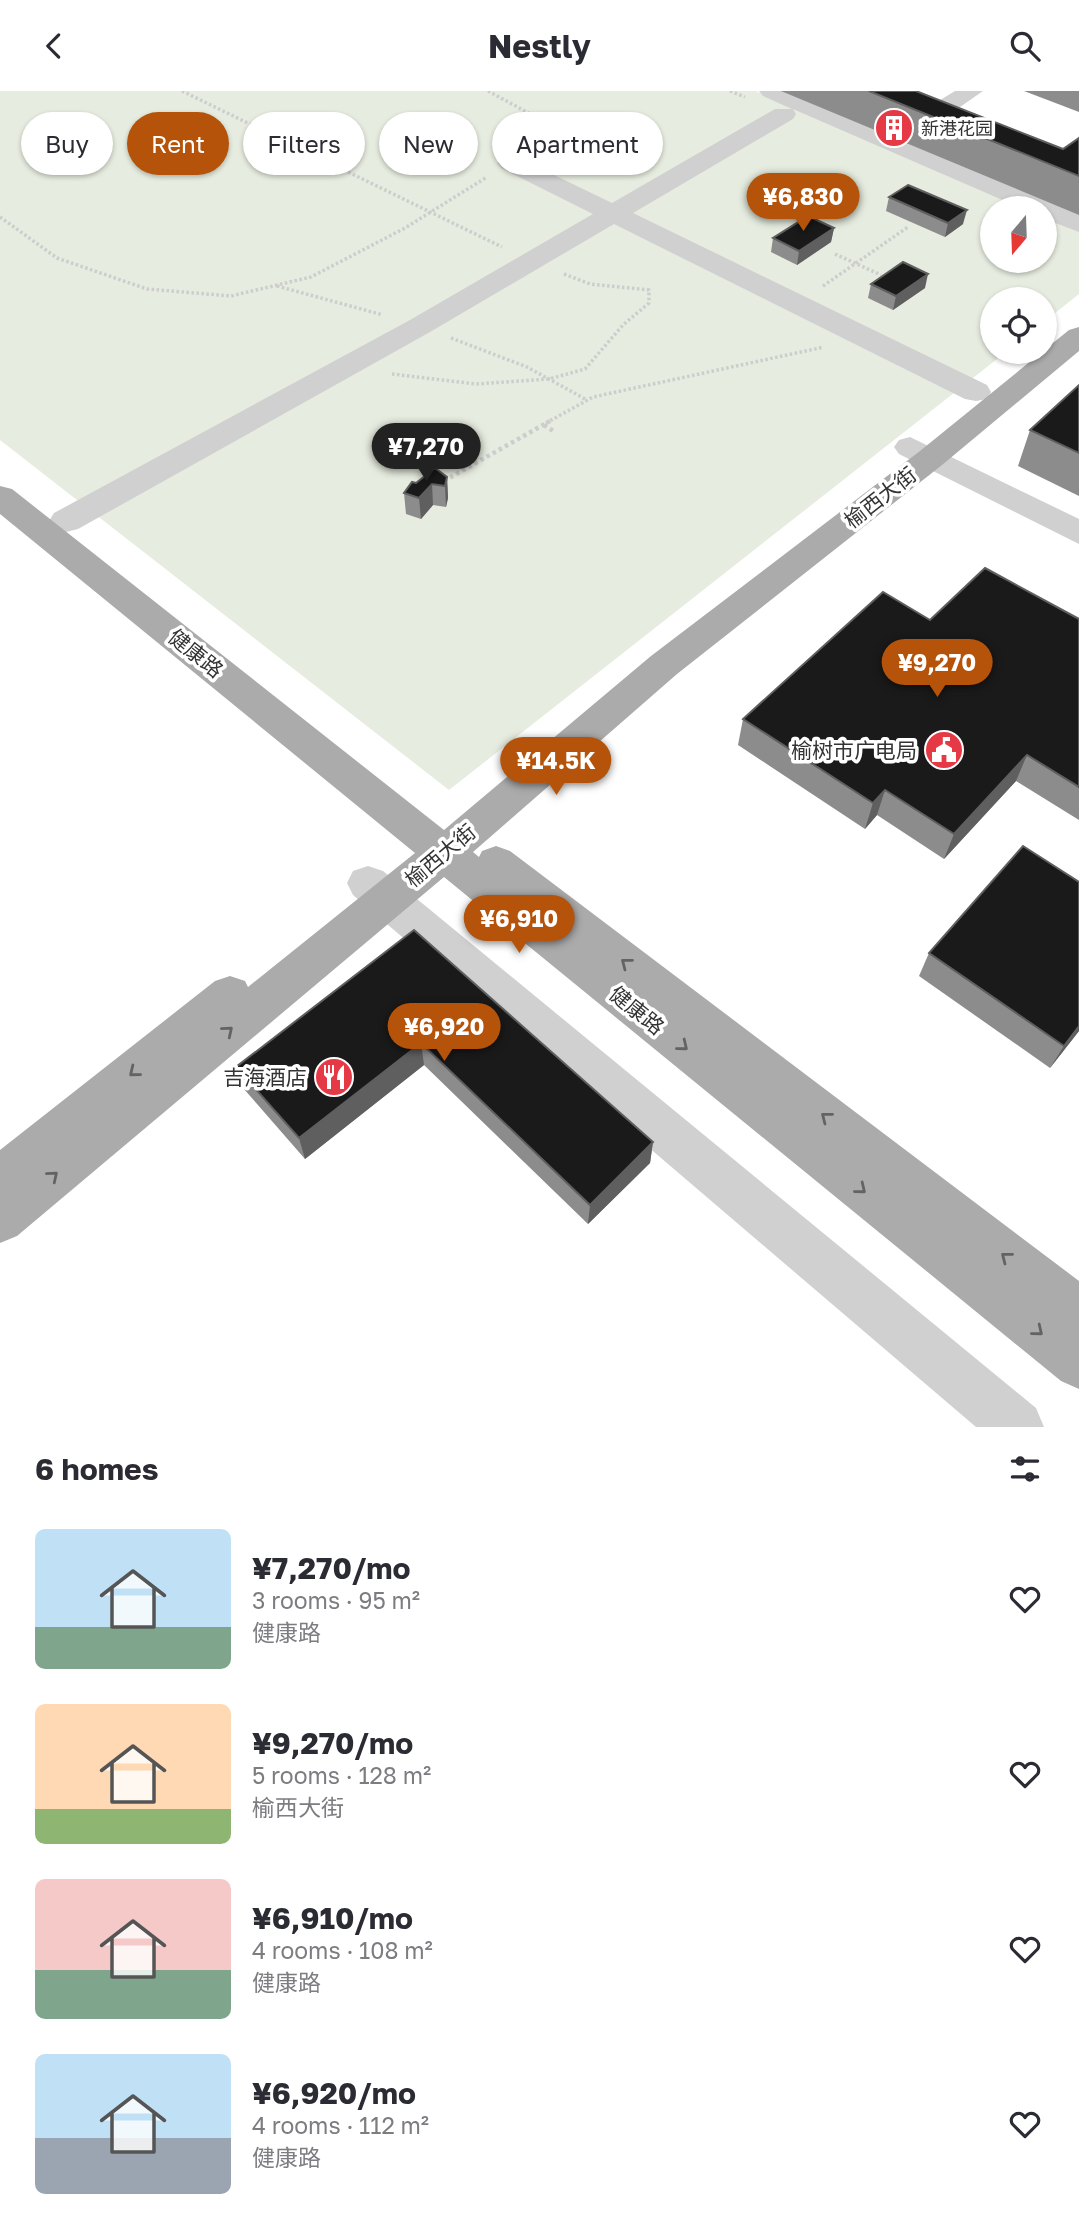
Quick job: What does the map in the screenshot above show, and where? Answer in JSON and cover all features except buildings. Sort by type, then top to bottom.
[{"type":"main road","points":[[1057,327],[1079,310]]},
{"type":"main road","name":"榆西大街","points":[[0,1180],[377,891],[664,665],[920,453],[1079,336]]},
{"type":"main road","name":"榆西大街","points":[[920,453],[976,392],[1011,364]]},
{"type":"main road","name":"健康路","points":[[0,470],[66,521],[1079,1363]]},
{"type":"main road","name":"健康路","points":[[0,497],[444,837],[1079,1313]]},
{"type":"main road","name":"榆西大街","points":[[0,1219],[377,891]]},
{"type":"street","points":[[954,128],[917,113],[971,91]]},
{"type":"street","points":[[66,521],[420,326],[612,214],[778,102],[1012,196]]},
{"type":"street","points":[[534,175],[976,392]]},
{"type":"street","points":[[1057,215],[1079,224]]},
{"type":"street","points":[[920,453],[1079,533]]},
{"type":"street","points":[[377,891],[1017,1427]]},
{"type":"path","points":[[181,91],[529,260],[590,284],[649,290],[649,303],[623,325],[585,369],[550,379],[476,384],[344,367]]},
{"type":"path","points":[[488,91],[528,112]]},
{"type":"path","points":[[0,216],[57,258],[134,285],[147,289],[231,296],[311,277],[431,212],[492,174]]},
{"type":"path","points":[[797,305],[908,227]]},
{"type":"path","points":[[835,254],[881,275]]},
{"type":"path","points":[[443,482],[593,397],[866,338]]},
{"type":"path","points":[[544,425],[555,432]]},
{"type":"shaded area","points":[[0,91],[756,91],[1002,196],[980,196],[980,273],[1057,273],[1057,219],[1079,229],[1079,294],[1057,311],[1057,287],[980,287],[980,364],[991,364],[449,790],[0,440]]},
{"type":"place","name":"新港花园","points":[[894,128]]},
{"type":"place","name":"榆树市广电局","points":[[944,750]]},
{"type":"place","name":"吉海酒店","points":[[334,1077]]}]
